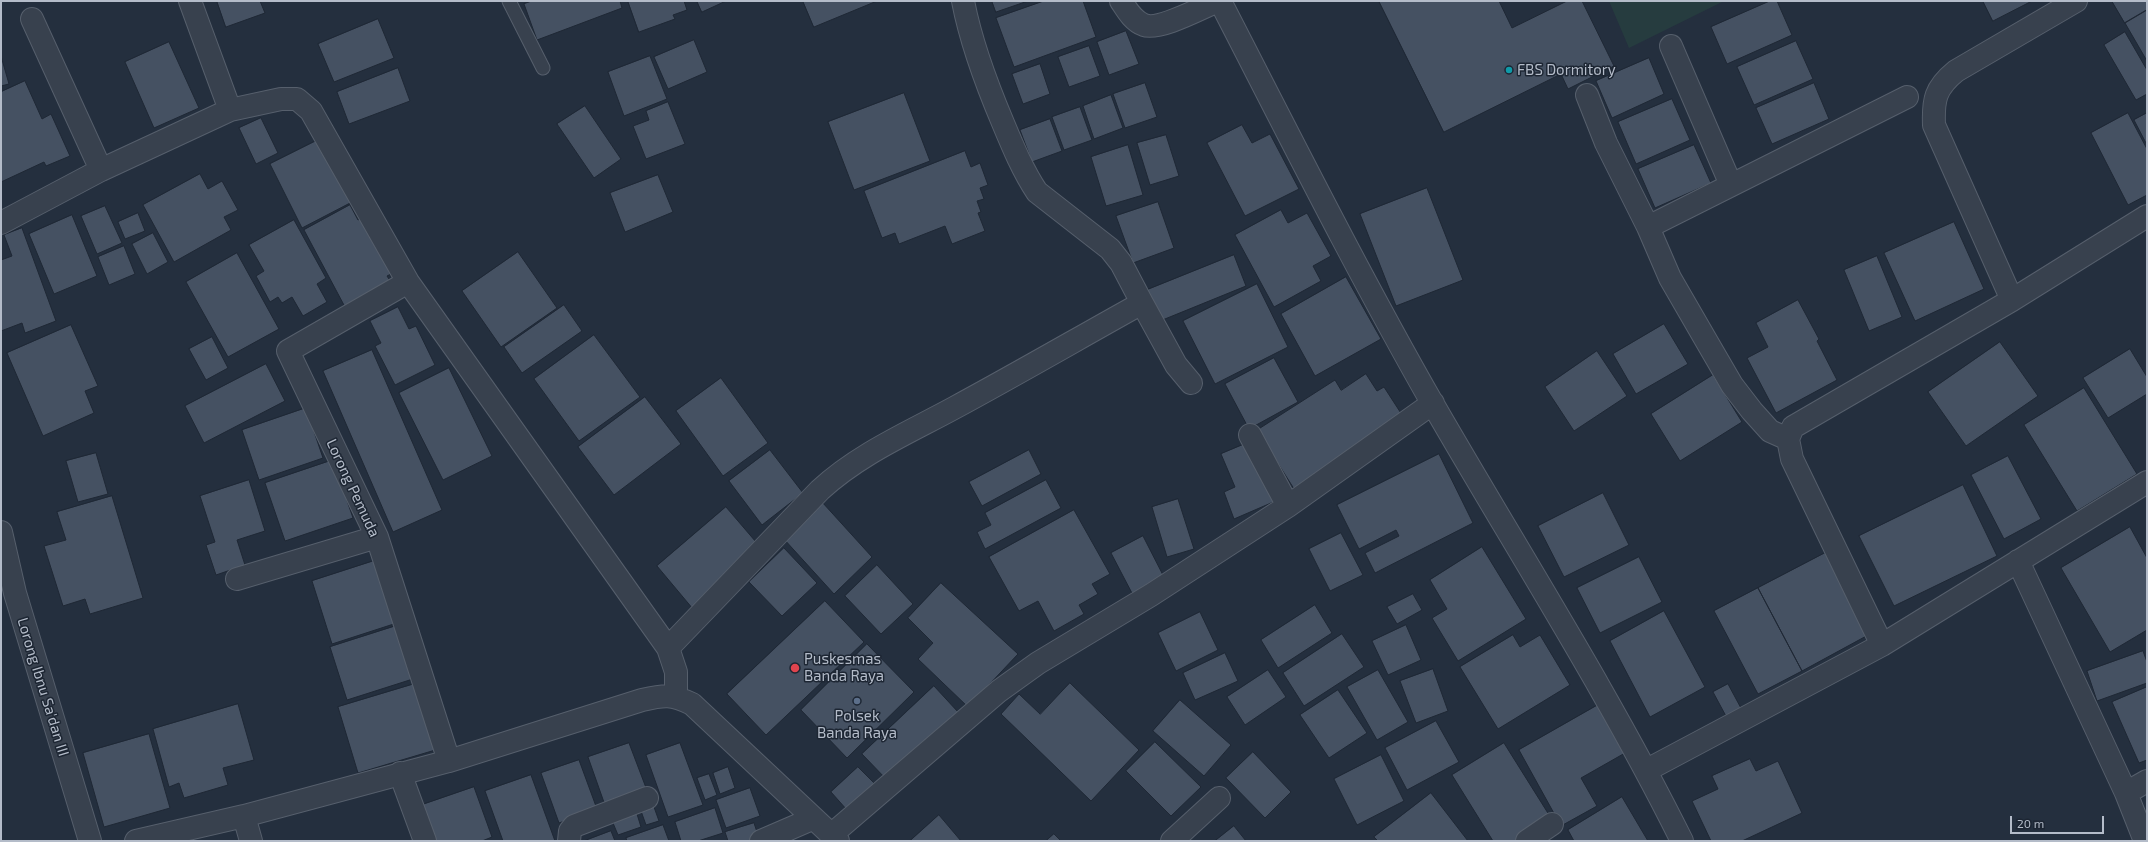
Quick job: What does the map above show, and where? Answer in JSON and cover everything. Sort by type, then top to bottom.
[{"type":"street","points":[[190,1],[230,110]]},
{"type":"street","points":[[963,1],[968,28],[986,84],[1030,182],[1037,192],[1110,249],[1121,263],[1176,365],[1191,383]]},
{"type":"street","points":[[1121,1],[1135,20],[1146,26],[1158,26],[1219,1],[1344,242],[1433,403],[1647,770],[1682,841]]},
{"type":"street","points":[[2012,300],[1934,125],[1934,104],[1943,81],[1956,71],[2076,1]]},
{"type":"street","points":[[32,19],[101,170]]},
{"type":"street","points":[[1670,46],[1732,185]]},
{"type":"street","points":[[1587,95],[1606,143],[1648,227],[1670,278],[1732,384],[1752,411],[1770,431],[1788,439]]},
{"type":"street","points":[[1648,227],[1907,97]]},
{"type":"street","points":[[1,222],[101,170],[230,110],[281,99],[297,99],[311,111],[354,184],[408,282],[668,648],[676,672],[676,696]]},
{"type":"street","points":[[1882,645],[1792,459],[1788,439],[1792,427],[2012,300],[2147,216]]},
{"type":"street","name":"Lorong Pemuda","points":[[408,282],[288,351],[377,537],[449,761]]},
{"type":"street","points":[[668,648],[839,472],[861,458],[1142,303]]},
{"type":"street","points":[[136,841],[244,816],[449,761],[642,700],[659,696],[676,696],[692,704],[812,819],[834,838],[999,691],[1031,668],[1151,595],[1288,506],[1433,403]]},
{"type":"street","points":[[1250,435],[1288,506]]},
{"type":"street","points":[[1647,770],[1882,645],[2147,482]]},
{"type":"street","name":"Lorong Ibnu Sa'dan III","points":[[1,532],[14,593],[90,841]]},
{"type":"street","points":[[237,580],[377,537]]},
{"type":"street","points":[[2018,561],[2126,793],[2145,841]]},
{"type":"street","points":[[400,773],[425,841]]},
{"type":"street","points":[[2126,793],[2147,781]]},
{"type":"street","points":[[569,841],[570,831],[574,826],[647,798]]},
{"type":"street","points":[[1172,841],[1219,798]]},
{"type":"street","points":[[244,816],[251,841]]},
{"type":"street","points":[[761,841],[812,819]]},
{"type":"street","points":[[1527,841],[1552,824]]},
{"type":"lane","points":[[509,1],[543,68]]},
{"type":"green space","points":[[1609,1],[1724,1],[1629,48]]},
{"type":"building","points":[[217,1],[260,1],[265,13],[226,27]]},
{"type":"building","points":[[532,1],[620,1],[622,8],[537,40],[524,4]]},
{"type":"building","points":[[628,1],[684,1],[687,10],[673,15],[675,19],[639,32]]},
{"type":"building","points":[[697,1],[726,1],[702,12]]},
{"type":"building","points":[[803,1],[877,1],[814,27]]},
{"type":"building","points":[[992,1],[1028,1],[996,12]]},
{"type":"building","points":[[1044,1],[1083,1],[1096,37],[1014,67],[996,18]]},
{"type":"building","name":"FBS Dormitory","points":[[1379,1],[1499,1],[1512,28],[1567,1],[1582,1],[1614,66],[1568,89],[1561,74],[1444,132]]},
{"type":"building","points":[[1770,1],[1777,1],[1792,35],[1727,64],[1711,27]]},
{"type":"building","points":[[1983,1],[2032,1],[1993,21]]},
{"type":"building","points":[[2112,1],[2147,1],[2147,10],[2125,23]]},
{"type":"building","points":[[2147,10],[2147,61],[2125,23]]},
{"type":"building","points":[[378,19],[394,58],[334,82],[318,44]]},
{"type":"building","points":[[1126,31],[1139,64],[1109,75],[1097,42]]},
{"type":"building","points":[[2125,32],[2147,70],[2147,94],[2136,100],[2104,45]]},
{"type":"building","points":[[694,40],[707,72],[668,89],[654,57]]},
{"type":"building","points":[[1796,41],[1813,79],[1754,105],[1737,67]]},
{"type":"building","points":[[169,42],[199,108],[154,128],[125,62]]},
{"type":"building","points":[[1089,46],[1100,76],[1069,87],[1058,57]]},
{"type":"building","points":[[1,56],[9,84],[1,86]]},
{"type":"building","points":[[650,56],[667,99],[624,116],[608,72]]},
{"type":"building","points":[[1649,58],[1664,94],[1612,118],[1596,81]]},
{"type":"building","points":[[1040,64],[1050,94],[1023,104],[1012,74]]},
{"type":"building","points":[[398,68],[410,101],[349,124],[337,92]]},
{"type":"building","points":[[25,81],[42,119],[51,114],[70,156],[46,166],[44,162],[1,182],[1,92]]},
{"type":"building","points":[[1145,83],[1157,117],[1125,128],[1113,94]]},
{"type":"building","points":[[1814,83],[1829,119],[1772,144],[1756,108]]},
{"type":"building","points":[[904,93],[930,161],[854,190],[828,122]]},
{"type":"building","points":[[1111,95],[1123,128],[1094,139],[1083,106]]},
{"type":"building","points":[[1672,99],[1690,140],[1636,164],[1618,122]]},
{"type":"building","points":[[668,102],[685,144],[646,159],[633,126],[649,120],[646,111]]},
{"type":"building","points":[[585,106],[621,159],[594,178],[557,124]]},
{"type":"building","points":[[1080,107],[1092,140],[1064,150],[1052,117]]},
{"type":"building","points":[[2128,113],[2147,149],[2147,195],[2128,205],[2091,133]]},
{"type":"building","points":[[2147,113],[2147,145],[2134,120]]},
{"type":"building","points":[[261,118],[278,153],[256,164],[239,128]]},
{"type":"building","points":[[1050,119],[1062,151],[1032,162],[1020,130]]},
{"type":"building","points":[[1242,125],[1252,143],[1270,134],[1299,189],[1245,216],[1207,143]]},
{"type":"building","points":[[1166,135],[1179,176],[1150,185],[1137,143]]},
{"type":"building","points":[[320,139],[352,202],[302,228],[270,164]]},
{"type":"building","points":[[1128,145],[1143,195],[1106,206],[1091,157]]},
{"type":"building","points":[[1694,145],[1711,183],[1655,208],[1638,169]]},
{"type":"building","points":[[965,151],[971,167],[980,163],[988,185],[980,188],[984,199],[977,201],[981,212],[978,213],[985,231],[952,244],[945,226],[899,244],[895,233],[882,238],[864,191]]},
{"type":"building","points":[[200,174],[208,189],[222,181],[238,210],[224,217],[231,230],[174,262],[143,205]]},
{"type":"building","points":[[658,175],[673,212],[625,232],[610,193]]},
{"type":"building","points":[[1427,188],[1463,280],[1396,306],[1360,214]]},
{"type":"building","points":[[1158,202],[1174,248],[1133,263],[1116,216]]},
{"type":"building","points":[[350,205],[358,220],[366,216],[395,272],[387,276],[391,282],[345,307],[304,230]]},
{"type":"building","points":[[105,206],[122,243],[97,254],[81,216]]},
{"type":"building","points":[[1281,210],[1288,223],[1307,213],[1331,256],[1313,266],[1321,281],[1274,307],[1235,235]]},
{"type":"building","points":[[138,213],[145,231],[125,239],[118,222]]},
{"type":"building","points":[[72,215],[97,276],[54,294],[29,234]]},
{"type":"building","points":[[294,220],[326,278],[317,284],[327,302],[303,316],[292,297],[282,303],[278,297],[270,302],[256,276],[264,271],[249,245]]},
{"type":"building","points":[[1954,222],[1984,289],[1915,321],[1884,253]]},
{"type":"building","points":[[22,228],[56,321],[25,333],[22,323],[1,331],[1,260],[12,256],[4,235]]},
{"type":"building","points":[[153,233],[168,262],[147,274],[132,244]]},
{"type":"building","points":[[124,246],[135,274],[109,285],[98,257]]},
{"type":"building","points":[[518,252],[557,308],[501,347],[462,291]]},
{"type":"building","points":[[237,253],[279,329],[228,357],[186,282]]},
{"type":"building","points":[[1234,255],[1246,286],[1160,321],[1147,290]]},
{"type":"building","points":[[1877,256],[1902,317],[1869,331],[1844,270]]},
{"type":"building","points":[[1346,277],[1381,339],[1315,376],[1281,314]]},
{"type":"building","points":[[1257,284],[1288,347],[1215,384],[1183,321]]},
{"type":"building","points":[[1798,300],[1819,339],[1817,341],[1837,380],[1776,413],[1747,358],[1768,347],[1756,323]]},
{"type":"building","points":[[564,305],[582,331],[522,373],[504,347]]},
{"type":"building","points":[[398,307],[409,329],[416,326],[435,365],[395,385],[375,346],[381,343],[370,321]]},
{"type":"building","points":[[1664,324],[1688,364],[1636,394],[1613,354]]},
{"type":"building","points":[[71,325],[98,386],[85,391],[94,413],[43,436],[7,353]]},
{"type":"building","points":[[594,335],[640,397],[579,441],[534,379]]},
{"type":"building","points":[[212,337],[228,368],[206,380],[189,349]]},
{"type":"building","points":[[2000,342],[2038,396],[1966,446],[1928,392]]},
{"type":"building","points":[[2130,349],[2147,377],[2147,394],[2108,418],[2083,378]]},
{"type":"building","points":[[372,350],[442,510],[393,532],[323,371]]},
{"type":"building","points":[[1597,351],[1627,396],[1574,431],[1545,387]]},
{"type":"building","points":[[1274,358],[1298,402],[1249,429],[1225,384]]},
{"type":"building","points":[[266,364],[285,401],[204,443],[185,406]]},
{"type":"building","points":[[449,368],[492,456],[443,480],[399,393]]},
{"type":"building","points":[[1366,374],[1377,391],[1384,387],[1406,421],[1296,492],[1257,430],[1335,380],[1341,390]]},
{"type":"building","points":[[1713,375],[1742,422],[1680,461],[1651,414]]},
{"type":"building","points":[[721,378],[768,443],[723,476],[676,411]]},
{"type":"building","points":[[2084,388],[2137,474],[2077,511],[2024,425]]},
{"type":"building","points":[[645,397],[681,444],[614,495],[578,447]]},
{"type":"building","points":[[306,408],[323,458],[259,480],[242,430]]},
{"type":"building","points":[[1252,441],[1278,500],[1234,519],[1224,492],[1235,487],[1221,454]]},
{"type":"building","points":[[770,450],[803,493],[762,525],[729,481]]},
{"type":"building","points":[[1029,450],[1041,474],[982,506],[969,482]]},
{"type":"building","points":[[96,453],[108,494],[78,502],[66,461]]},
{"type":"building","points":[[1439,454],[1473,523],[1375,573],[1365,553],[1399,536],[1396,530],[1359,549],[1337,505]]},
{"type":"building","points":[[2008,456],[2041,519],[2004,539],[1971,475]]},
{"type":"building","points":[[333,460],[353,518],[285,541],[265,483]]},
{"type":"building","points":[[249,480],[265,531],[237,540],[245,565],[216,575],[206,545],[215,542],[200,496]]},
{"type":"building","points":[[1046,480],[1061,508],[985,549],[977,532],[991,525],[985,513]]},
{"type":"building","points":[[1963,485],[1997,556],[1894,606],[1859,536]]},
{"type":"building","points":[[1603,493],[1629,545],[1564,577],[1538,526]]},
{"type":"building","points":[[112,496],[143,598],[90,614],[85,599],[63,606],[44,546],[66,540],[57,512]]},
{"type":"building","points":[[1178,499],[1194,549],[1167,557],[1152,507]]},
{"type":"building","points":[[822,502],[872,557],[834,594],[783,538]]},
{"type":"building","points":[[726,507],[762,549],[693,609],[657,566]]},
{"type":"building","points":[[1074,510],[1110,574],[1092,584],[1098,594],[1079,605],[1084,614],[1054,631],[1038,601],[1019,611],[989,557]]},
{"type":"building","points":[[2130,527],[2147,558],[2147,630],[2110,652],[2061,568]]},
{"type":"building","points":[[1341,533],[1363,575],[1330,591],[1309,549]]},
{"type":"building","points":[[1143,536],[1165,579],[1134,597],[1111,553]]},
{"type":"building","points":[[1482,547],[1526,619],[1458,661],[1432,618],[1447,609],[1430,580]]},
{"type":"building","points":[[784,548],[817,583],[782,616],[749,582]]},
{"type":"building","points":[[1827,552],[1870,634],[1802,671],[1758,588]]},
{"type":"building","points":[[1639,557],[1662,602],[1600,633],[1577,588]]},
{"type":"building","points":[[383,558],[403,621],[332,644],[312,581]]},
{"type":"building","points":[[877,565],[913,604],[881,634],[845,596]]},
{"type":"building","points":[[941,583],[1018,654],[968,707],[918,659],[933,643],[908,618]]},
{"type":"building","points":[[1758,588],[1802,671],[1758,694],[1714,611]]},
{"type":"building","points":[[1413,594],[1422,610],[1397,624],[1387,607]]},
{"type":"building","name":"Puskesmas Banda Raya","points":[[825,601],[864,642],[766,735],[727,694]]},
{"type":"building","points":[[1315,605],[1332,633],[1278,668],[1261,640]]},
{"type":"building","points":[[1664,611],[1705,687],[1650,717],[1610,641]]},
{"type":"building","points":[[1200,612],[1218,650],[1176,671],[1158,633]]},
{"type":"building","points":[[399,625],[416,678],[347,700],[330,647]]},
{"type":"building","points":[[1406,625],[1421,660],[1388,675],[1372,641]]},
{"type":"building","points":[[1342,634],[1364,667],[1304,706],[1283,673]]},
{"type":"building","points":[[1513,635],[1520,647],[1540,635],[1570,685],[1498,729],[1460,667]]},
{"type":"building","name":"Polsek Banda Raya","points":[[867,644],[914,692],[847,758],[801,710]]},
{"type":"building","points":[[2143,651],[2147,662],[2147,683],[2097,701],[2087,671]]},
{"type":"building","points":[[1225,653],[1238,681],[1195,700],[1183,673]]},
{"type":"building","points":[[1433,669],[1448,711],[1416,723],[1400,681]]},
{"type":"building","points":[[1268,670],[1286,697],[1245,725],[1227,697]]},
{"type":"building","points":[[1378,670],[1408,722],[1377,740],[1347,687]]},
{"type":"building","points":[[421,682],[442,748],[358,773],[338,707]]},
{"type":"building","points":[[1070,683],[1139,750],[1091,801],[1001,714],[1019,694],[1040,714]]},
{"type":"building","points":[[1728,684],[1742,710],[1727,718],[1713,692]]},
{"type":"building","points":[[934,686],[958,712],[887,780],[862,754]]},
{"type":"building","points":[[2147,687],[2147,760],[2139,763],[2112,702]]},
{"type":"building","points":[[1338,690],[1367,733],[1329,758],[1300,715]]},
{"type":"building","points":[[1180,700],[1231,745],[1204,776],[1153,731]]},
{"type":"building","points":[[238,704],[254,760],[223,768],[228,785],[184,798],[179,783],[169,787],[153,729]]},
{"type":"building","points":[[1598,705],[1625,753],[1581,778],[1597,806],[1561,826],[1519,750]]},
{"type":"building","points":[[1436,721],[1459,762],[1407,790],[1385,748]]},
{"type":"building","points":[[149,734],[170,808],[104,827],[83,753]]},
{"type":"building","points":[[1155,742],[1201,787],[1171,816],[1126,771]]},
{"type":"building","points":[[629,743],[648,793],[606,808],[588,757]]},
{"type":"building","points":[[680,743],[703,805],[668,817],[646,755]]},
{"type":"building","points":[[1504,743],[1551,818],[1514,841],[1493,841],[1452,775]]},
{"type":"building","points":[[1253,752],[1291,792],[1265,818],[1226,778]]},
{"type":"building","points":[[1381,755],[1404,801],[1357,825],[1334,779]]},
{"type":"building","points":[[1750,759],[1756,771],[1778,761],[1802,813],[1742,841],[1711,841],[1692,801],[1718,789],[1712,776]]},
{"type":"building","points":[[579,760],[597,809],[559,823],[541,773]]},
{"type":"building","points":[[728,767],[735,788],[720,794],[713,773]]},
{"type":"building","points":[[858,767],[875,784],[847,810],[831,792]]},
{"type":"building","points":[[709,774],[717,795],[705,800],[697,778]]},
{"type":"building","points":[[531,775],[555,841],[503,841],[485,791]]},
{"type":"building","points":[[474,787],[492,837],[482,841],[428,841],[416,807]]},
{"type":"building","points":[[750,788],[760,816],[726,828],[716,800]]},
{"type":"building","points":[[1431,793],[1468,841],[1378,841],[1374,837]]},
{"type":"building","points":[[1622,797],[1648,841],[1574,841],[1568,830]]},
{"type":"building","points":[[654,807],[659,821],[646,825],[641,811]]},
{"type":"building","points":[[715,808],[723,833],[698,841],[681,841],[675,822]]},
{"type":"building","points":[[637,814],[641,827],[618,835],[613,823]]},
{"type":"building","points":[[939,815],[961,841],[910,841]]},
{"type":"building","points":[[754,823],[759,838],[752,841],[728,841],[725,832]]},
{"type":"building","points":[[663,825],[669,841],[627,841],[626,838]]},
{"type":"building","points":[[1234,826],[1246,841],[1215,841]]},
{"type":"building","points":[[611,831],[615,841],[584,841]]},
{"type":"building","points":[[1054,834],[1061,841],[1046,841]]},
{"type":"place","name":"FBS Dormitory","points":[[1509,70]]},
{"type":"place","name":"Puskesmas Banda Raya","points":[[795,668]]},
{"type":"place","name":"Polsek Banda Raya","points":[[857,701]]}]
